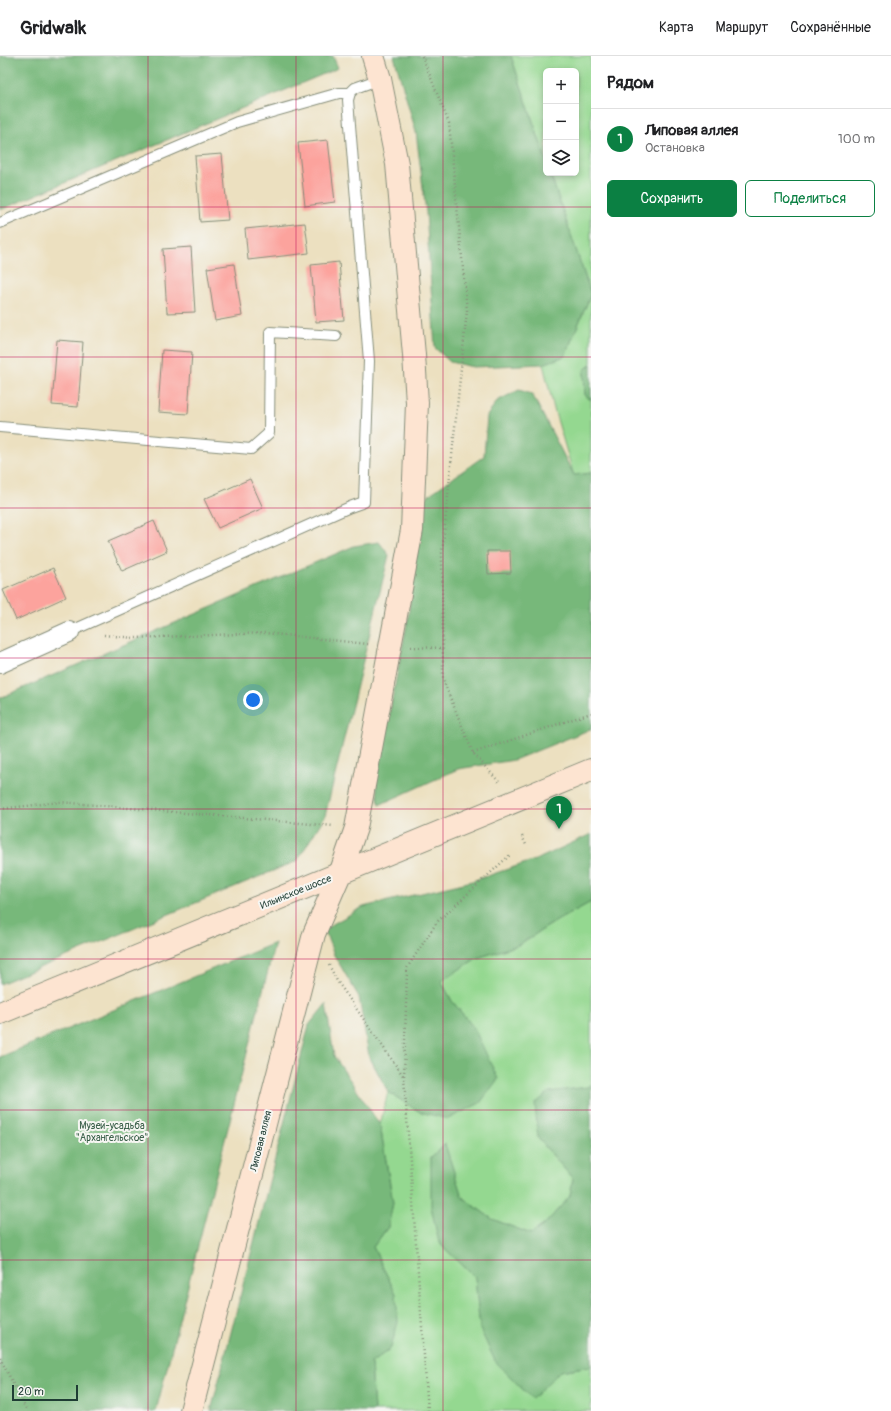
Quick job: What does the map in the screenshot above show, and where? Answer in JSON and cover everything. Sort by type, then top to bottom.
[{"type":"street","name":"Липовая аллея","points":[[191,1411],[314,934],[340,874],[356,828],[412,530],[416,402],[414,356],[397,164],[380,79],[373,56]]},
{"type":"street","points":[[0,663],[69,632]]},
{"type":"street","name":"Ильинское шоссе","points":[[0,1013],[591,770]]},
{"type":"lane","points":[[69,632],[364,502],[369,361],[348,100],[350,93],[355,88],[380,79]]},
{"type":"lane","points":[[0,223],[237,122],[339,92],[350,93]]},
{"type":"lane","points":[[0,427],[251,449],[269,433],[270,332],[336,336]]},
{"type":"path","points":[[422,56],[449,123],[467,310],[442,553],[443,680],[473,753],[500,784]]},
{"type":"path","points":[[69,632],[134,638],[265,633],[391,647],[443,648]]},
{"type":"path","points":[[473,753],[591,713]]},
{"type":"path","points":[[0,808],[60,802],[356,828]]},
{"type":"path","points":[[522,836],[527,847]]},
{"type":"path","points":[[428,1411],[404,1077],[407,968],[437,922],[510,855]]},
{"type":"path","points":[[314,934],[337,981],[404,1077]]},
{"type":"path","points":[[0,1358],[27,1411]]},
{"type":"green space","points":[[0,56],[333,56],[338,68],[0,210]]},
{"type":"green space","points":[[394,56],[511,56],[543,151],[543,176],[551,176],[591,294],[565,356],[543,364],[473,367],[450,362],[435,348],[426,212],[416,132]]},
{"type":"green space","points":[[511,56],[591,56],[591,294],[551,176],[579,176],[579,68],[543,68],[543,151]]},
{"type":"green space","points":[[591,294],[591,363],[584,371],[585,395],[591,400],[591,473],[574,476],[554,409],[543,364],[565,356]]},
{"type":"green space","points":[[591,364],[591,400],[585,395],[584,371]]},
{"type":"green space","points":[[519,390],[532,394],[574,475],[591,473],[591,729],[514,760],[458,769],[379,805],[376,782],[408,618],[423,499],[484,456],[487,416],[497,401]]},
{"type":"green space","points":[[379,542],[389,555],[325,816],[297,861],[0,984],[0,698],[354,546]]},
{"type":"green space","points":[[591,834],[591,902],[558,920],[518,945],[477,958],[441,981],[452,1001],[474,1028],[498,1079],[480,1103],[448,1119],[420,1112],[388,1092],[369,1056],[359,997],[334,955],[324,929],[363,907],[472,881],[538,859]]},
{"type":"green space","points":[[591,902],[591,1085],[587,1087],[538,1138],[573,1179],[570,1196],[545,1224],[531,1234],[492,1219],[462,1197],[445,1145],[431,1157],[439,1243],[475,1277],[480,1329],[532,1399],[560,1371],[591,1366],[591,1411],[374,1411],[371,1363],[391,1348],[396,1294],[373,1247],[388,1227],[393,1203],[380,1125],[388,1092],[420,1112],[474,1028],[452,1001],[441,981],[477,958],[518,945],[558,920]]},
{"type":"green space","name":"Музей-усадьба \"Архангельское\"","points":[[275,943],[156,1411],[0,1411],[0,1057]]},
{"type":"green space","points":[[326,1004],[334,1056],[380,1125],[393,1203],[388,1227],[373,1247],[396,1294],[398,1322],[391,1348],[371,1363],[374,1411],[211,1411],[309,1025]]},
{"type":"green space","points":[[591,1085],[591,1366],[560,1371],[532,1399],[495,1361],[480,1329],[475,1277],[439,1243],[431,1207],[431,1157],[445,1144],[462,1197],[492,1219],[531,1234],[545,1224],[570,1196],[573,1179],[538,1138],[535,1104],[549,1092],[587,1087]]},
{"type":"building","points":[[328,140],[335,202],[305,206],[298,143]]},
{"type":"building","points":[[222,154],[228,220],[200,222],[195,156]]},
{"type":"building","points":[[305,223],[309,253],[248,260],[245,229]]},
{"type":"building","points":[[191,247],[195,312],[167,313],[163,249]]},
{"type":"building","points":[[339,262],[344,320],[316,322],[311,265]]},
{"type":"building","points":[[234,264],[242,316],[215,321],[207,268]]},
{"type":"building","points":[[57,340],[83,342],[78,407],[52,405]]},
{"type":"building","points":[[162,350],[192,352],[188,414],[158,412]]},
{"type":"building","points":[[250,479],[263,508],[218,528],[204,499]]},
{"type":"building","points":[[154,521],[167,551],[122,571],[108,541]]},
{"type":"building","points":[[487,551],[510,551],[511,573],[488,574]]},
{"type":"building","points":[[53,568],[66,597],[16,620],[3,590]]},
{"type":"place","name":"Липовая аллея","points":[[559,829]]}]
